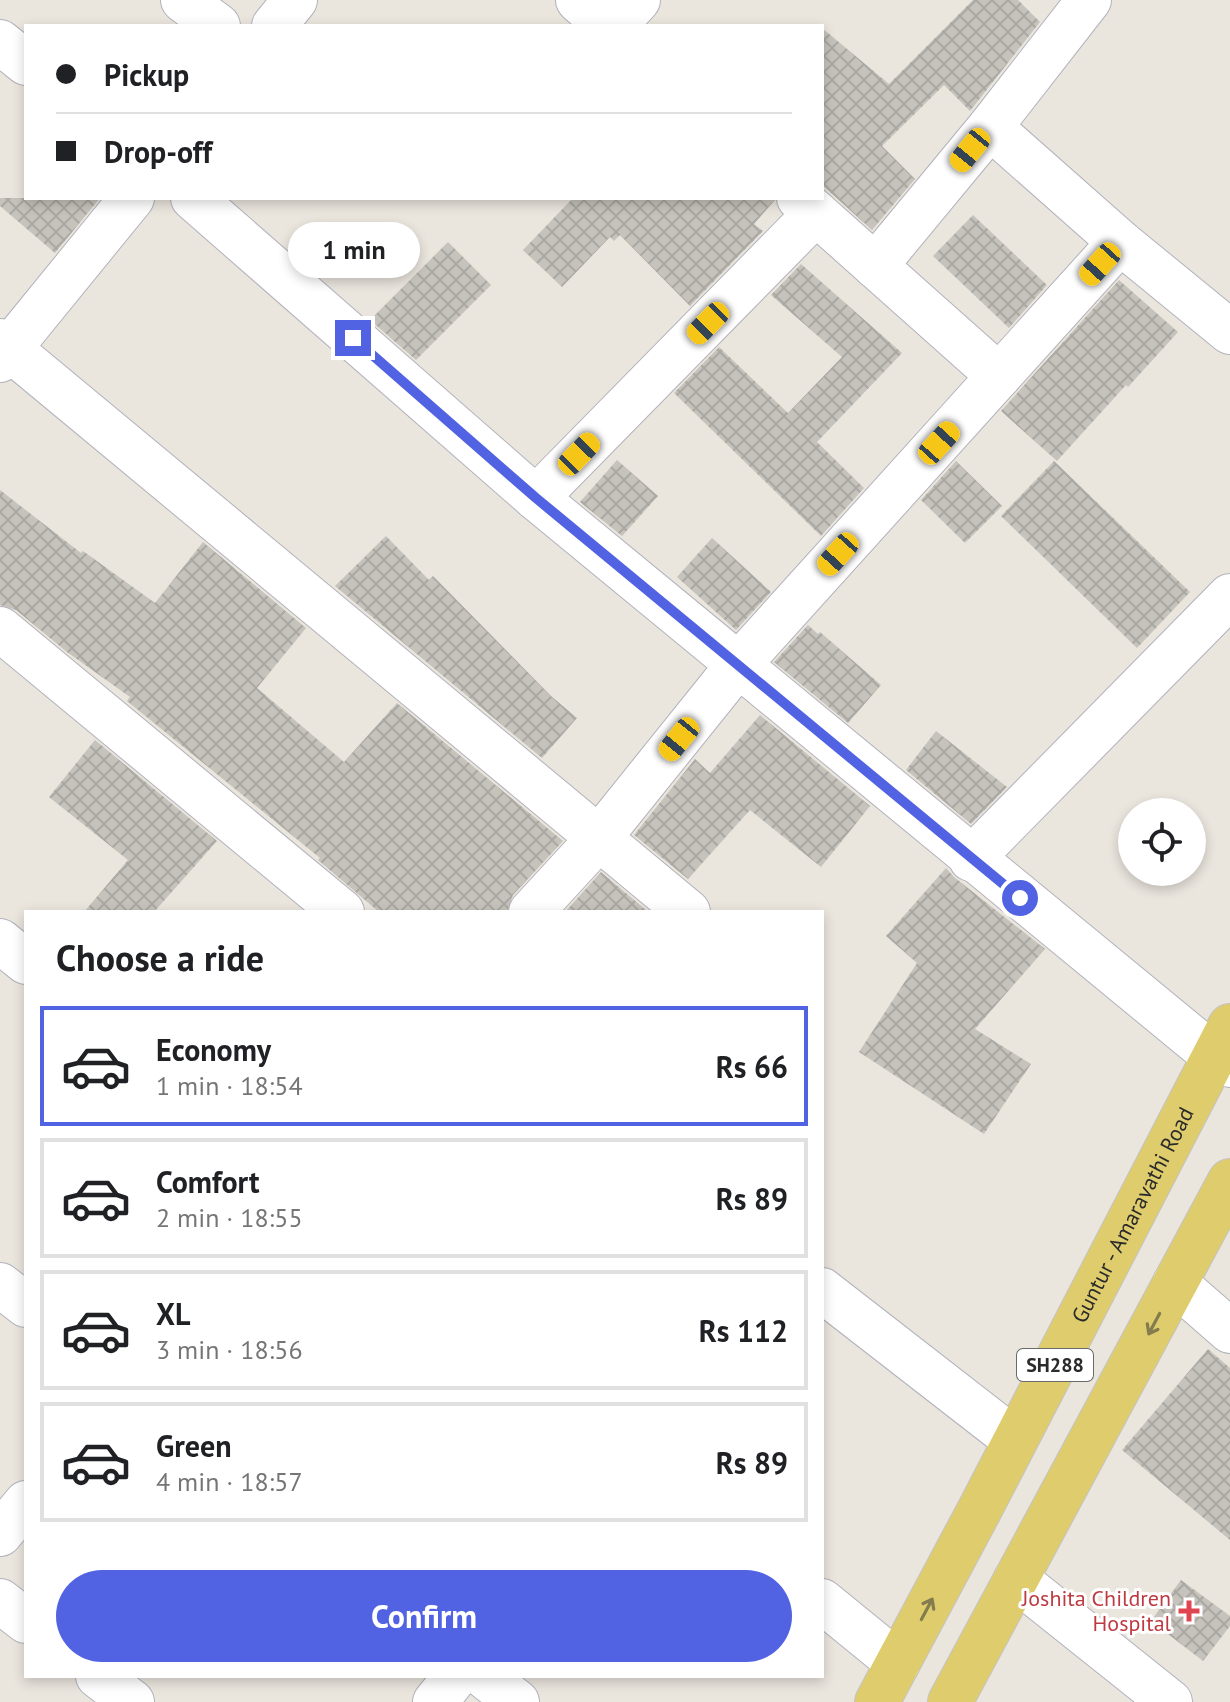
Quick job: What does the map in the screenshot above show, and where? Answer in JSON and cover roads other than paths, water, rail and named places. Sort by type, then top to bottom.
[{"type":"main road","name":"Guntur - Amaravathi Road","points":[[877,1702],[1225,1049]]},
{"type":"main road","name":"SH288","points":[[950,1702],[1230,1181]]},
{"type":"street","points":[[183,0],[215,24]]},
{"type":"street","points":[[276,24],[295,0]]},
{"type":"street","points":[[578,0],[605,24]]},
{"type":"street","points":[[616,24],[638,0]]},
{"type":"street","points":[[875,266],[990,127],[1089,0]]},
{"type":"street","points":[[0,42],[24,61]]},
{"type":"street","points":[[990,127],[1120,242],[1230,332]]},
{"type":"street","points":[[130,200],[3,350],[686,910]]},
{"type":"street","points":[[195,200],[536,498],[971,859],[1225,1049]]},
{"type":"street","points":[[536,498],[808,206],[999,376]]},
{"type":"street","points":[[533,910],[599,838],[738,665],[1120,242]]},
{"type":"street","points":[[971,859],[1230,596]]},
{"type":"street","points":[[0,629],[340,910]]},
{"type":"street","points":[[0,941],[24,960]]},
{"type":"street","points":[[1175,1283],[1230,1331]]},
{"type":"street","points":[[0,1285],[24,1303]]},
{"type":"street","points":[[824,1292],[1015,1440]]},
{"type":"street","points":[[0,1534],[24,1505]]},
{"type":"street","points":[[1016,1579],[1170,1702]]},
{"type":"street","points":[[0,1601],[24,1619]]},
{"type":"street","points":[[824,1603],[898,1663]]},
{"type":"street","points":[[101,1678],[132,1702]]},
{"type":"street","points":[[435,1702],[454,1678]]},
{"type":"street","points":[[487,1678],[517,1702]]},
{"type":"place","name":"Joshita Children Hospital","points":[[1189,1611]]}]
